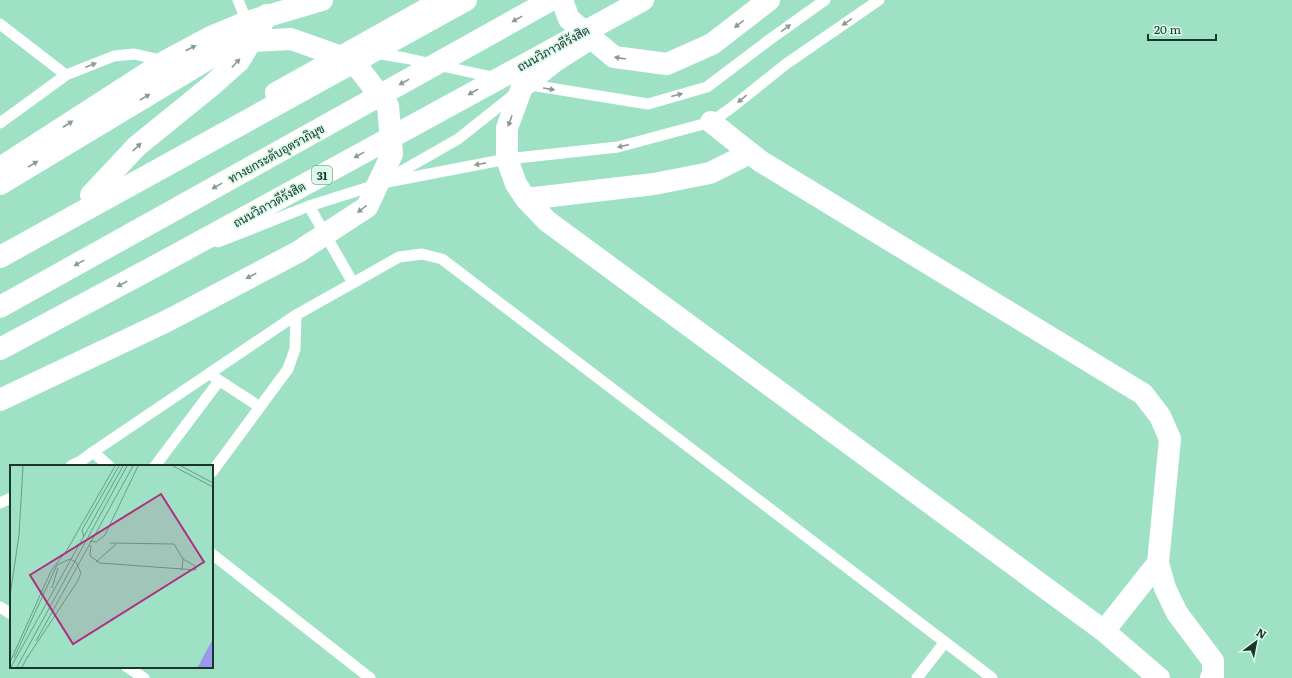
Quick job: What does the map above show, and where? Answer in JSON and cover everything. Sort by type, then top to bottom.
[{"type":"main road","points":[[0,168],[166,61],[211,37],[247,22],[322,0]]},
{"type":"main road","points":[[0,246],[442,0]]},
{"type":"main road","points":[[0,257],[466,0]]},
{"type":"main road","name":"ทางยกระดับอุตราภิมุข","points":[[0,307],[551,0]]},
{"type":"main road","points":[[562,0],[569,19],[614,57],[667,64],[712,44],[770,0]]},
{"type":"main road","name":"ถนนวิภาวดีรังสิต","points":[[0,349],[150,270],[643,0]]},
{"type":"main road","points":[[652,0],[555,61],[522,87],[507,128],[507,159],[516,184],[526,199],[547,221],[1104,631],[1158,678]]},
{"type":"main road","points":[[91,195],[137,146],[211,86],[239,61],[267,16]]},
{"type":"main road","points":[[0,184],[236,42],[291,39],[353,62],[388,106],[392,154],[367,207],[298,252],[167,321],[0,400]]},
{"type":"main road","points":[[711,122],[767,166],[1142,394],[1160,416],[1170,439],[1158,563],[1165,588],[1177,613],[1213,661],[1213,676],[1211,678]]},
{"type":"main road","points":[[526,199],[654,184],[710,173],[750,153]]},
{"type":"main road","points":[[1104,631],[1158,563]]},
{"type":"lane","points":[[238,0],[247,22]]},
{"type":"lane","points":[[291,39],[405,58],[537,87],[648,104],[707,87],[825,0]]},
{"type":"lane","points":[[150,270],[309,206],[382,183],[507,159],[618,147],[711,122],[786,64],[879,0]]},
{"type":"lane","points":[[0,24],[66,74]]},
{"type":"lane","points":[[0,123],[66,74],[114,56],[134,54],[166,61]]},
{"type":"lane","points":[[382,183],[458,139],[522,87]]},
{"type":"lane","points":[[309,206],[353,282]]},
{"type":"lane","points":[[73,465],[82,461],[93,452],[296,315],[399,257],[422,254],[442,259],[992,678]]},
{"type":"lane","points":[[213,471],[288,369],[295,349],[296,315]]},
{"type":"lane","points":[[209,373],[260,407]]},
{"type":"lane","points":[[156,465],[219,381]]},
{"type":"lane","points":[[93,452],[108,465]]},
{"type":"lane","points":[[0,504],[10,499]]},
{"type":"lane","points":[[213,555],[370,678]]},
{"type":"lane","points":[[0,607],[10,613]]},
{"type":"lane","points":[[917,678],[945,642]]},
{"type":"lane","points":[[129,668],[144,678]]}]
